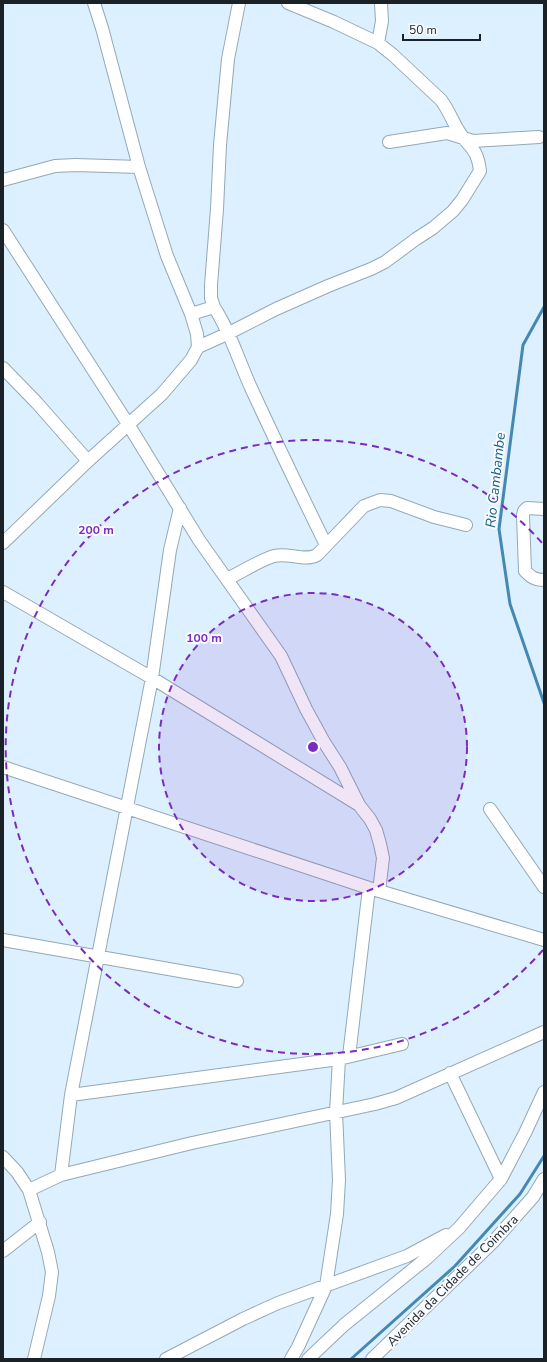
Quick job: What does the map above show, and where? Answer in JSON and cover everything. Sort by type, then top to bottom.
[{"type":"street","points":[[3,543],[88,461],[162,394],[191,360],[198,347],[197,334],[191,314],[167,256],[139,167],[94,3]]},
{"type":"street","points":[[239,3],[228,58],[220,145],[211,285],[212,298],[214,307],[229,333],[252,389],[326,545]]},
{"type":"street","points":[[198,347],[276,309],[378,266],[433,228],[453,211],[462,200],[480,171],[477,155],[473,148],[458,132],[441,100],[392,54],[378,42],[288,3]]},
{"type":"street","points":[[378,42],[382,21],[381,3]]},
{"type":"street","points":[[388,142],[447,133],[464,139],[473,140],[539,137]]},
{"type":"street","points":[[3,180],[55,166],[76,165],[139,167]]},
{"type":"street","points":[[3,230],[128,424],[199,540],[281,656],[306,709],[324,742],[340,767],[359,805],[370,819],[380,844],[383,858],[374,889],[344,1057],[336,1112],[339,1180],[337,1214],[326,1286],[291,1359]]},
{"type":"street","points":[[191,314],[214,307]]},
{"type":"street","points":[[3,368],[37,403],[88,461]]},
{"type":"street","points":[[227,579],[273,556],[285,554],[311,558],[317,555],[343,526],[364,506],[380,500],[391,501],[434,517],[466,525]]},
{"type":"street","points":[[61,1175],[71,1095],[152,678],[170,550],[180,508]]},
{"type":"street","points":[[544,509],[527,508],[523,513],[525,571],[530,577],[538,580],[544,580]]},
{"type":"street","points":[[3,592],[152,678],[359,805]]},
{"type":"street","points":[[3,767],[374,889],[544,940]]},
{"type":"street","points":[[490,809],[544,887]]},
{"type":"street","points":[[3,940],[98,958],[237,981]]},
{"type":"street","points":[[30,1190],[61,1175],[192,1143],[336,1112],[359,1109],[396,1098],[544,1032]]},
{"type":"street","points":[[71,1095],[344,1057],[402,1044]]},
{"type":"street","points":[[450,1073],[501,1179]]},
{"type":"street","points":[[308,1359],[344,1325],[427,1258],[459,1228],[501,1179],[544,1092]]},
{"type":"street","points":[[3,1157],[17,1172],[30,1190],[40,1222],[52,1272],[50,1296],[34,1359]]},
{"type":"street","name":"Avenida da Cidade de Coimbra","points":[[372,1359],[493,1242],[538,1195],[544,1179]]},
{"type":"street","points":[[3,1251],[40,1222]]},
{"type":"street","points":[[166,1359],[243,1319],[278,1303],[407,1256],[459,1228]]},
{"type":"waterway","name":"Rio Cambambe","points":[[544,307],[523,345],[499,529],[510,604],[544,703]]},
{"type":"waterway","points":[[351,1359],[455,1266],[520,1194],[544,1156]]}]
